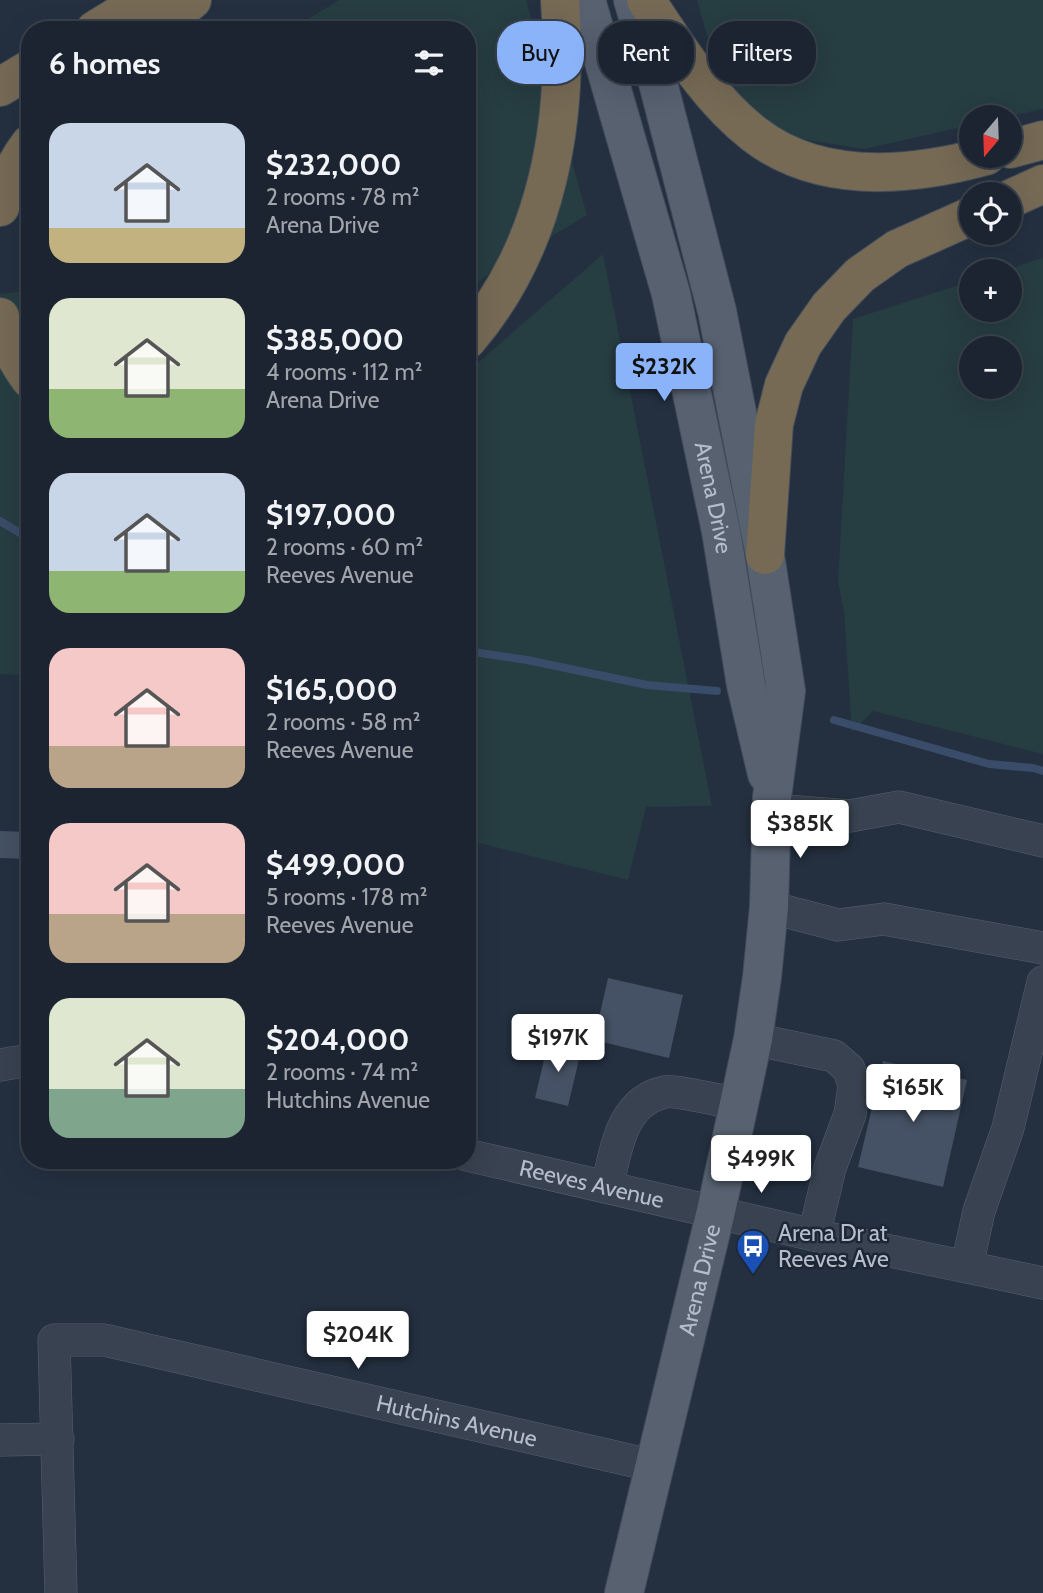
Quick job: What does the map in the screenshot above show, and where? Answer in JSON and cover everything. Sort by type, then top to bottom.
[{"type":"highway","points":[[110,21],[144,0]]},
{"type":"highway","points":[[167,21],[192,0]]},
{"type":"highway","points":[[476,328],[502,292],[524,249],[542,204],[555,151],[562,84],[560,0]]},
{"type":"highway","points":[[646,0],[683,56],[724,106],[754,134],[785,153],[823,167],[856,173],[893,172],[959,161]]},
{"type":"highway","points":[[0,88],[21,75]]},
{"type":"highway","points":[[1022,146],[1043,140]]},
{"type":"highway","points":[[0,206],[5,188],[21,157]]},
{"type":"highway","points":[[1022,194],[1043,184]]},
{"type":"highway","points":[[765,555],[774,424],[784,385],[803,344],[829,307],[860,275],[897,249],[959,221]]},
{"type":"highway","points":[[0,317],[21,368]]},
{"type":"main road","name":"Arena Drive","points":[[586,0],[671,295],[721,531],[746,685],[773,804]]},
{"type":"main road","name":"Arena Drive","points":[[624,1593],[716,1211],[753,1040],[769,907],[773,804],[786,691],[765,555],[718,310],[634,0]]},
{"type":"street","points":[[773,804],[850,816],[899,807],[1043,841]]},
{"type":"street","points":[[769,907],[838,925],[884,919],[1043,948]]},
{"type":"street","points":[[967,1266],[979,1212],[1008,1128],[1043,982]]},
{"type":"street","points":[[753,1040],[834,1056],[849,1069],[854,1086],[850,1114],[830,1168],[814,1235]]},
{"type":"street","points":[[0,1065],[21,1062]]},
{"type":"street","points":[[607,1187],[621,1131],[638,1104],[667,1091],[740,1104]]},
{"type":"street","name":"Reeves Avenue","points":[[476,1157],[814,1235],[1043,1283]]},
{"type":"street","name":"Hutchins Avenue","points":[[58,1439],[54,1340],[104,1340],[654,1466]]},
{"type":"street","points":[[0,1440],[58,1439],[61,1593]]},
{"type":"green space","points":[[339,0],[526,0],[532,21],[497,21],[497,84],[550,84],[587,215],[476,283],[476,21],[305,21]]},
{"type":"green space","points":[[697,0],[1043,0],[1043,109],[1022,113],[1022,105],[959,105],[959,128],[864,149],[733,128],[721,84],[816,84],[816,21],[708,21],[708,39]]},
{"type":"green space","points":[[603,254],[712,806],[646,807],[628,880],[476,842],[476,364]]},
{"type":"green space","points":[[1043,258],[1043,754],[873,711],[852,732],[844,612],[838,581],[853,319],[959,285],[959,322],[1022,322],[1022,265]]},
{"type":"green space","points":[[21,291],[21,675],[0,674],[0,294]]},
{"type":"building","points":[[0,831],[21,832],[21,859],[0,858]]},
{"type":"building","points":[[608,978],[683,995],[669,1058],[594,1040]]},
{"type":"building","points":[[548,1043],[581,1051],[568,1106],[535,1098]]},
{"type":"building","points":[[883,1061],[967,1080],[943,1187],[858,1167]]},
{"type":"waterway","points":[[0,521],[21,534]]},
{"type":"waterway","points":[[476,652],[647,685],[717,691]]},
{"type":"waterway","points":[[834,720],[989,764],[1043,771]]},
{"type":"place","name":"Arena Dr at Reeves Ave","points":[[753,1276]]}]
